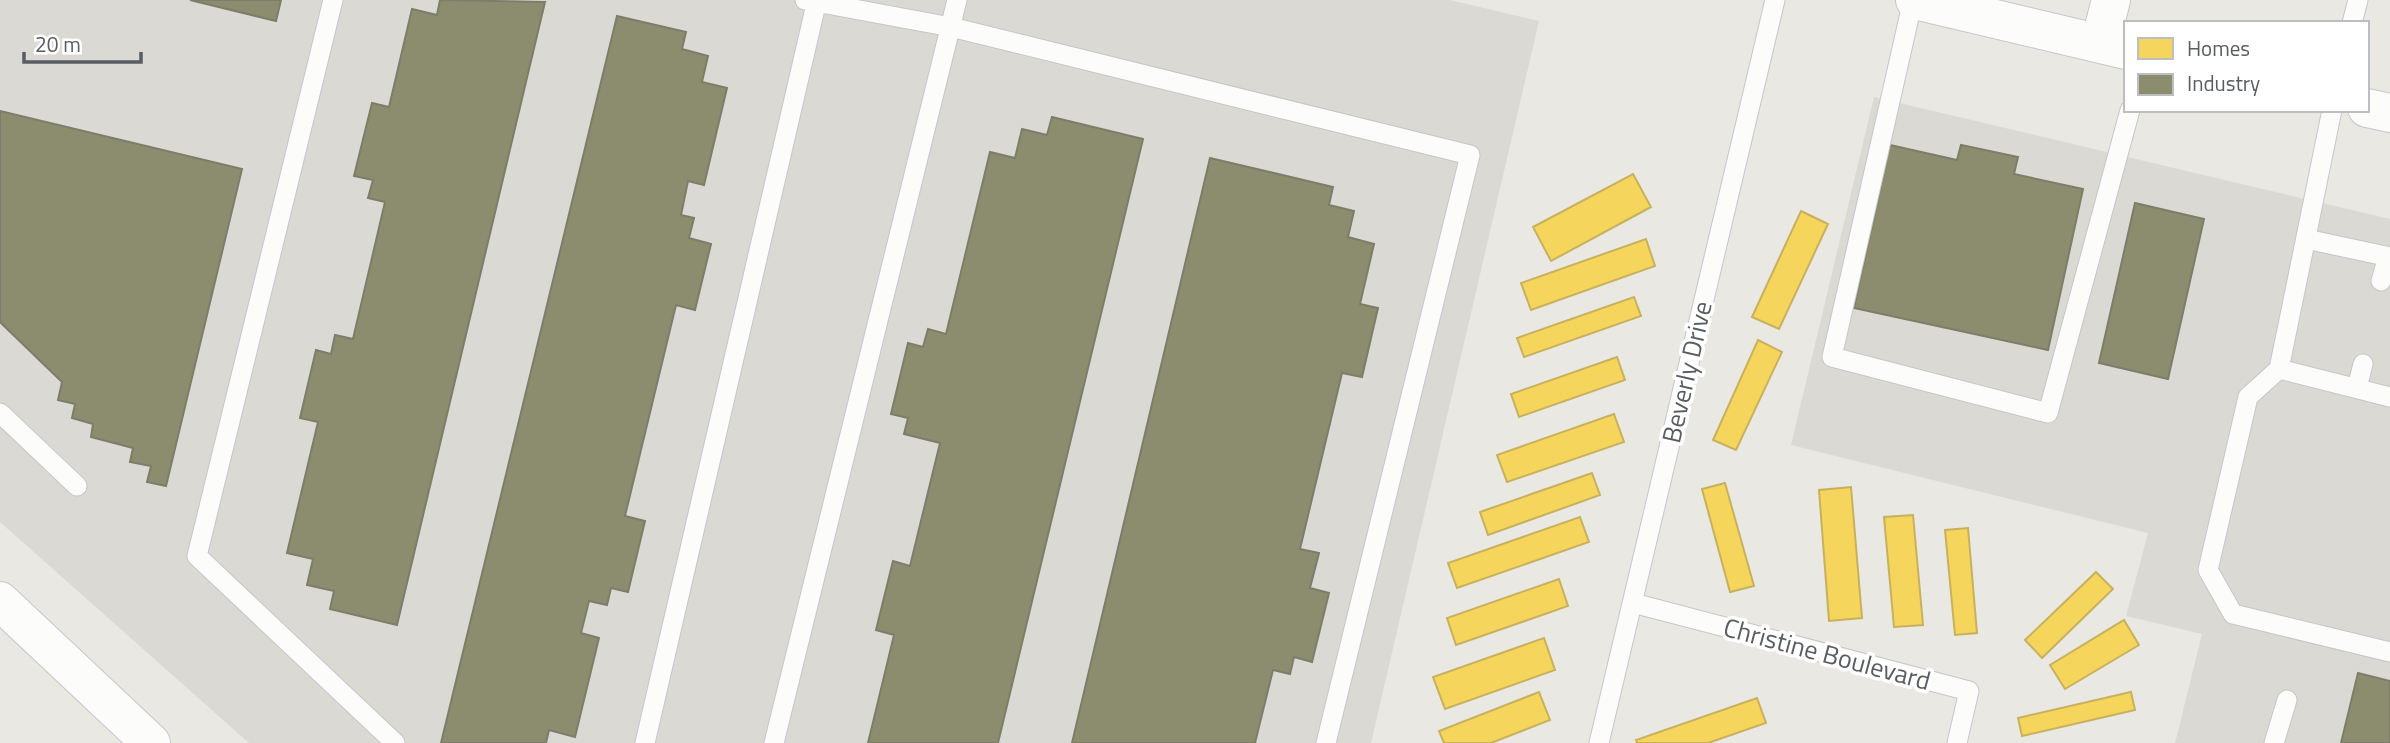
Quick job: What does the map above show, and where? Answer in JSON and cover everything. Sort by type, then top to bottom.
[{"type":"main road","points":[[1914,0],[2113,47],[2111,0]]},
{"type":"main road","points":[[2369,108],[2390,113]]},
{"type":"main road","points":[[0,601],[151,743]]},
{"type":"lane","points":[[333,0],[197,556],[382,739]]},
{"type":"lane","points":[[774,743],[957,0]]},
{"type":"lane","name":"Beverly Drive","points":[[1599,743],[1774,0]]},
{"type":"lane","points":[[1914,0],[1832,357],[2048,413],[2129,112]]},
{"type":"lane","points":[[2353,21],[2358,0]]},
{"type":"lane","points":[[645,743],[813,1],[951,27],[1469,155],[1325,743]]},
{"type":"lane","points":[[2332,112],[2280,369],[2248,397],[2208,570],[2233,614],[2390,652]]},
{"type":"lane","points":[[2306,239],[2389,257],[2381,281]]},
{"type":"lane","points":[[2357,388],[2363,364]]},
{"type":"lane","points":[[2280,369],[2390,397]]},
{"type":"lane","points":[[0,413],[77,486]]},
{"type":"lane","name":"Christine Boulevard","points":[[1633,603],[1969,691],[1957,743]]},
{"type":"lane","points":[[2274,743],[2287,700]]},
{"type":"shaded area","points":[[0,0],[1450,0],[1539,21],[1371,743],[249,743],[0,522]]},
{"type":"shaded area","points":[[1874,97],[2390,219],[2390,743],[2175,743],[2202,634],[2126,616],[2148,533],[1791,445]]},
{"type":"building: Homes","points":[[1633,174],[1651,207],[1551,261],[1533,227]]},
{"type":"building: Homes","points":[[1801,211],[1828,224],[1779,329],[1752,317]]},
{"type":"building: Homes","points":[[1646,239],[1655,266],[1531,310],[1521,283]]},
{"type":"building: Homes","points":[[1634,297],[1641,316],[1524,357],[1517,338]]},
{"type":"building: Homes","points":[[1758,340],[1782,352],[1736,450],[1713,440]]},
{"type":"building: Homes","points":[[1617,357],[1625,380],[1519,417],[1511,394]]},
{"type":"building: Homes","points":[[1614,414],[1624,442],[1507,482],[1497,455]]},
{"type":"building: Homes","points":[[1592,473],[1600,495],[1488,535],[1480,512]]},
{"type":"building: Homes","points":[[1725,483],[1754,586],[1730,592],[1702,489]]},
{"type":"building: Homes","points":[[1851,487],[1862,618],[1829,621],[1819,490]]},
{"type":"building: Homes","points":[[1913,515],[1923,625],[1894,627],[1884,517]]},
{"type":"building: Homes","points":[[1580,517],[1589,542],[1457,588],[1448,563]]},
{"type":"building: Homes","points":[[1968,528],[1977,633],[1955,635],[1945,530]]},
{"type":"building: Homes","points":[[2096,572],[2113,589],[2042,658],[2025,640]]},
{"type":"building: Homes","points":[[1559,579],[1568,606],[1456,645],[1447,618]]},
{"type":"building: Homes","points":[[2124,620],[2139,645],[2065,689],[2050,665]]},
{"type":"building: Homes","points":[[1544,638],[1555,670],[1445,709],[1433,677]]},
{"type":"building: Homes","points":[[1539,692],[1550,720],[1491,743],[1444,743],[1439,731]]},
{"type":"building: Homes","points":[[2131,692],[2135,710],[2022,736],[2018,718]]},
{"type":"building: Homes","points":[[1757,698],[1766,723],[1708,743],[1637,743],[1636,740]]},
{"type":"building: Industry","points":[[190,0],[281,0],[276,21]]},
{"type":"building: Industry","points":[[440,0],[545,2],[397,625],[330,609],[334,591],[307,585],[313,559],[287,553],[318,422],[300,418],[316,350],[331,354],[335,335],[353,339],[385,202],[368,198],[373,180],[354,176],[372,103],[389,107],[412,9],[437,15]]},
{"type":"building: Industry","points":[[617,16],[686,32],[682,49],[708,56],[702,82],[727,88],[704,185],[688,181],[681,215],[694,218],[689,238],[711,244],[695,310],[676,305],[625,516],[645,521],[628,592],[611,588],[607,605],[589,601],[581,633],[599,638],[575,737],[549,730],[546,743],[441,743]]},
{"type":"building: Industry","points":[[0,111],[242,169],[166,486],[147,482],[151,466],[130,462],[133,448],[91,437],[93,424],[72,418],[75,404],[58,400],[62,382],[0,322]]},
{"type":"building: Industry","points":[[1052,117],[1143,139],[998,743],[868,743],[894,635],[876,630],[893,561],[910,566],[940,443],[904,434],[908,418],[891,414],[908,343],[923,347],[928,329],[946,334],[990,152],[1015,158],[1022,129],[1047,135]]},
{"type":"building: Industry","points":[[1890,145],[1957,160],[1961,145],[2018,157],[2014,174],[2083,189],[2048,350],[1854,308]]},
{"type":"building: Industry","points":[[1210,158],[1333,187],[1329,205],[1354,211],[1348,237],[1374,244],[1360,304],[1378,308],[1362,377],[1342,373],[1300,549],[1319,553],[1310,588],[1329,593],[1312,662],[1294,657],[1290,674],[1273,670],[1255,743],[1072,743]]},
{"type":"building: Industry","points":[[2135,203],[2204,219],[2168,379],[2099,363]]},
{"type":"building: Industry","points":[[2358,673],[2390,681],[2390,743],[2341,743]]}]
